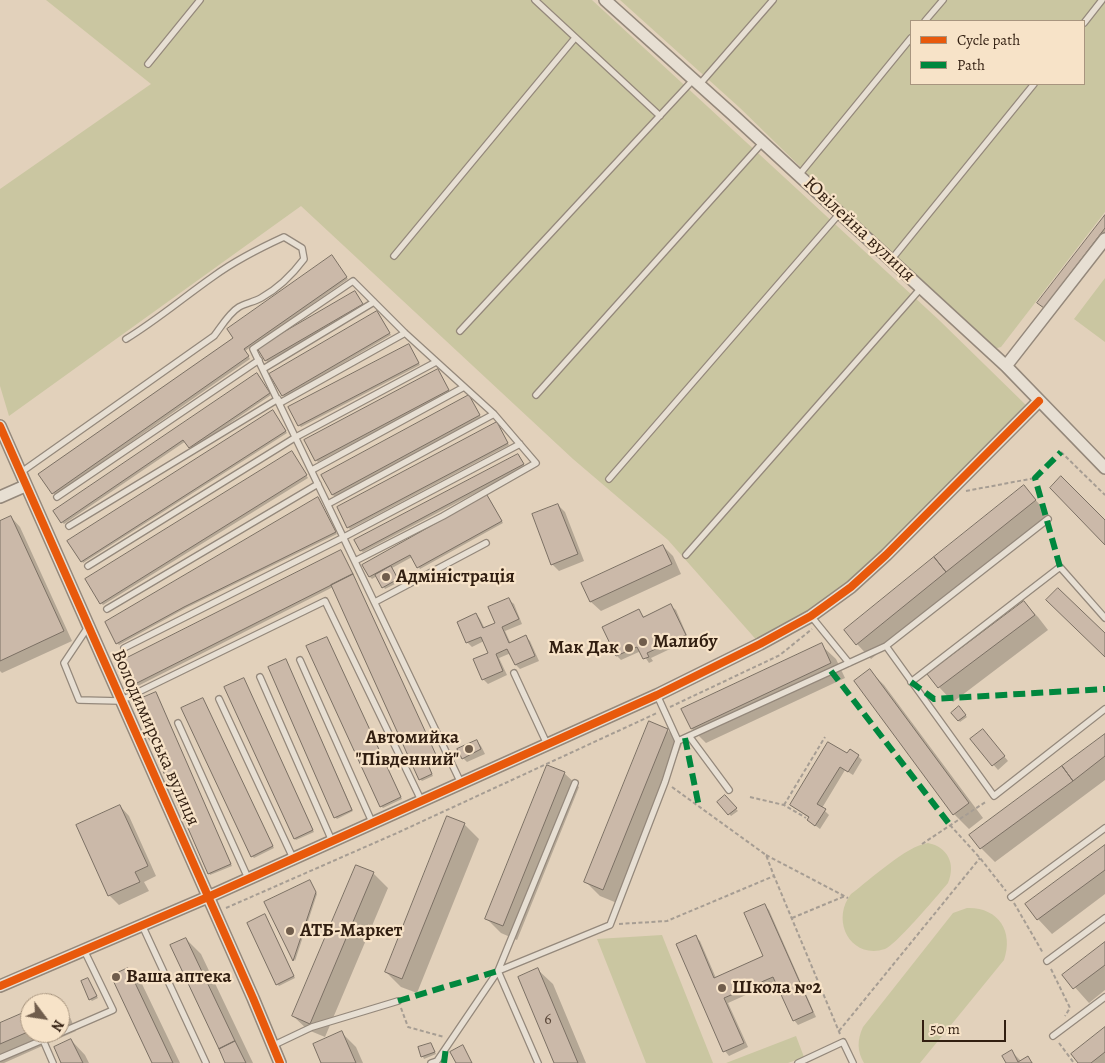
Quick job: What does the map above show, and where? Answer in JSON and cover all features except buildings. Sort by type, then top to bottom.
[{"type":"street","name":"Ювілейна вулиця","points":[[605,0],[763,142],[1006,366],[1105,468]]},
{"type":"street","points":[[1006,366],[1105,239]]},
{"type":"street","points":[[0,986],[208,897],[421,800],[657,696],[811,616],[851,587],[886,555],[1039,402]]},
{"type":"street","name":"Володимирська вулиця","points":[[0,426],[280,1063]]},
{"type":"street","points":[[0,497],[25,486]]},
{"type":"lane","points":[[148,64],[200,0]]},
{"type":"lane","points":[[535,0],[660,116]]},
{"type":"lane","points":[[460,331],[660,116],[696,83],[773,0]]},
{"type":"lane","points":[[926,20],[942,0]]},
{"type":"lane","points":[[1085,22],[1102,0]]},
{"type":"lane","points":[[394,256],[575,38]]},
{"type":"lane","points":[[799,175],[910,39]]},
{"type":"lane","points":[[891,260],[1033,85]]},
{"type":"lane","points":[[536,395],[763,142]]},
{"type":"lane","points":[[609,479],[840,214]]},
{"type":"lane","points":[[20,473],[214,336],[229,316],[239,307],[261,298],[281,285],[304,259],[302,248],[284,236],[250,253],[214,276],[147,326],[126,339]]},
{"type":"lane","points":[[355,561],[443,516],[536,463],[494,414],[405,333],[353,281],[253,350],[461,783]]},
{"type":"lane","points":[[686,555],[921,288]]},
{"type":"lane","points":[[263,369],[374,302]]},
{"type":"lane","points":[[69,526],[279,401],[405,333]]},
{"type":"lane","points":[[57,497],[259,360]]},
{"type":"lane","points":[[88,566],[296,437],[436,362]]},
{"type":"lane","points":[[312,470],[464,387]]},
{"type":"lane","points":[[328,504],[494,414]]},
{"type":"lane","points":[[124,648],[344,537],[520,444]]},
{"type":"lane","points":[[107,609],[318,484]]},
{"type":"lane","points":[[678,741],[886,646],[1048,519]]},
{"type":"lane","points":[[375,602],[486,543]]},
{"type":"lane","points":[[911,682],[1060,567],[1105,618]]},
{"type":"lane","points":[[88,627],[64,663],[79,700],[120,701],[325,602],[421,800]]},
{"type":"lane","points":[[811,616],[849,663]]},
{"type":"lane","points":[[886,646],[994,796],[1105,709]]},
{"type":"lane","points":[[300,660],[372,822]]},
{"type":"lane","points":[[514,673],[547,744]]},
{"type":"lane","points":[[260,677],[332,840]]},
{"type":"lane","points":[[498,971],[610,924],[665,782],[678,741],[657,696]]},
{"type":"lane","points":[[219,700],[293,858]]},
{"type":"lane","points":[[178,724],[248,878]]},
{"type":"lane","points":[[689,736],[729,790]]},
{"type":"lane","points":[[432,1063],[437,1060],[498,971],[575,783]]},
{"type":"lane","points":[[1011,897],[1105,828]]},
{"type":"lane","points":[[1047,961],[1105,918]]},
{"type":"lane","points":[[142,925],[206,1063]]},
{"type":"lane","points":[[70,1029],[113,1010],[84,950]]},
{"type":"lane","points":[[498,971],[538,1063]]},
{"type":"lane","points":[[1053,1036],[1105,997]]},
{"type":"lane","points":[[272,1046],[312,1027],[398,1001]]},
{"type":"lane","points":[[798,1063],[843,1042],[853,1063]]},
{"type":"lane","points":[[0,1058],[36,1043]]},
{"type":"lane","points":[[44,1043],[53,1063]]},
{"type":"path","points":[[1062,452],[1105,495]]},
{"type":"path","points":[[784,805],[825,737]]},
{"type":"path","points":[[665,782],[766,855],[848,898]]},
{"type":"path","points":[[922,844],[994,796]]},
{"type":"path","points":[[750,797],[784,805],[806,818]]},
{"type":"path","points":[[950,825],[980,858],[1011,897],[1047,961],[1070,1008],[1053,1036],[1074,1063]]},
{"type":"path","points":[[766,855],[843,1042]]},
{"type":"path","points":[[839,1031],[980,858]]},
{"type":"path","points":[[610,924],[667,921],[774,876]]},
{"type":"path","points":[[792,918],[845,896]]},
{"type":"path","points":[[398,1001],[408,1027],[451,1040]]},
{"type":"shaded area","points":[[46,0],[592,0],[939,320],[1030,409],[851,587],[760,644],[668,540],[573,459],[301,206],[9,416],[0,386],[0,189],[151,84]]},
{"type":"shaded area","points":[[620,0],[1105,0],[1105,212],[1001,347],[994,349],[894,258],[740,108]]},
{"type":"shaded area","points":[[1105,278],[1105,342],[1074,319]]},
{"type":"shaded area","points":[[928,843],[941,848],[948,857],[951,869],[948,883],[917,919],[890,946],[873,951],[862,949],[854,944],[847,936],[843,916],[845,905],[851,894],[888,864],[909,850]]},
{"type":"shaded area","points":[[967,908],[987,912],[995,916],[1001,923],[1007,939],[1004,960],[920,1063],[864,1063],[859,1045],[863,1027],[953,913]]},
{"type":"shaded area","points":[[662,935],[713,1063],[646,1063],[597,939]]},
{"type":"shaded area","points":[[796,1036],[804,1057],[788,1063],[726,1063]]},
{"type":"marked path","points":[[1060,567],[1035,478],[1061,452]]},
{"type":"marked path","points":[[831,671],[950,825]]},
{"type":"marked path","points":[[911,682],[934,699],[1105,689]]},
{"type":"marked path","points":[[685,738],[699,807]]},
{"type":"marked path","points":[[398,1001],[498,971]]},
{"type":"marked path","points":[[444,1063],[446,1047]]},
{"type":"cycle path","points":[[0,986],[208,897],[657,695],[760,644],[811,616],[851,587],[886,555],[1039,401]]},
{"type":"cycle path","points":[[0,426],[280,1063]]},
{"type":"place","name":"Адміністрація","points":[[386,577]]},
{"type":"place","name":"Малибу","points":[[643,642]]},
{"type":"place","name":"Мак Дак","points":[[629,648]]},
{"type":"place","name":"Автомийка \"Південний\"","points":[[469,749]]},
{"type":"place","name":"АТБ-Маркет","points":[[290,931]]},
{"type":"place","name":"Ваша аптека","points":[[116,977]]},
{"type":"place","name":"Школа №2","points":[[722,988]]}]
